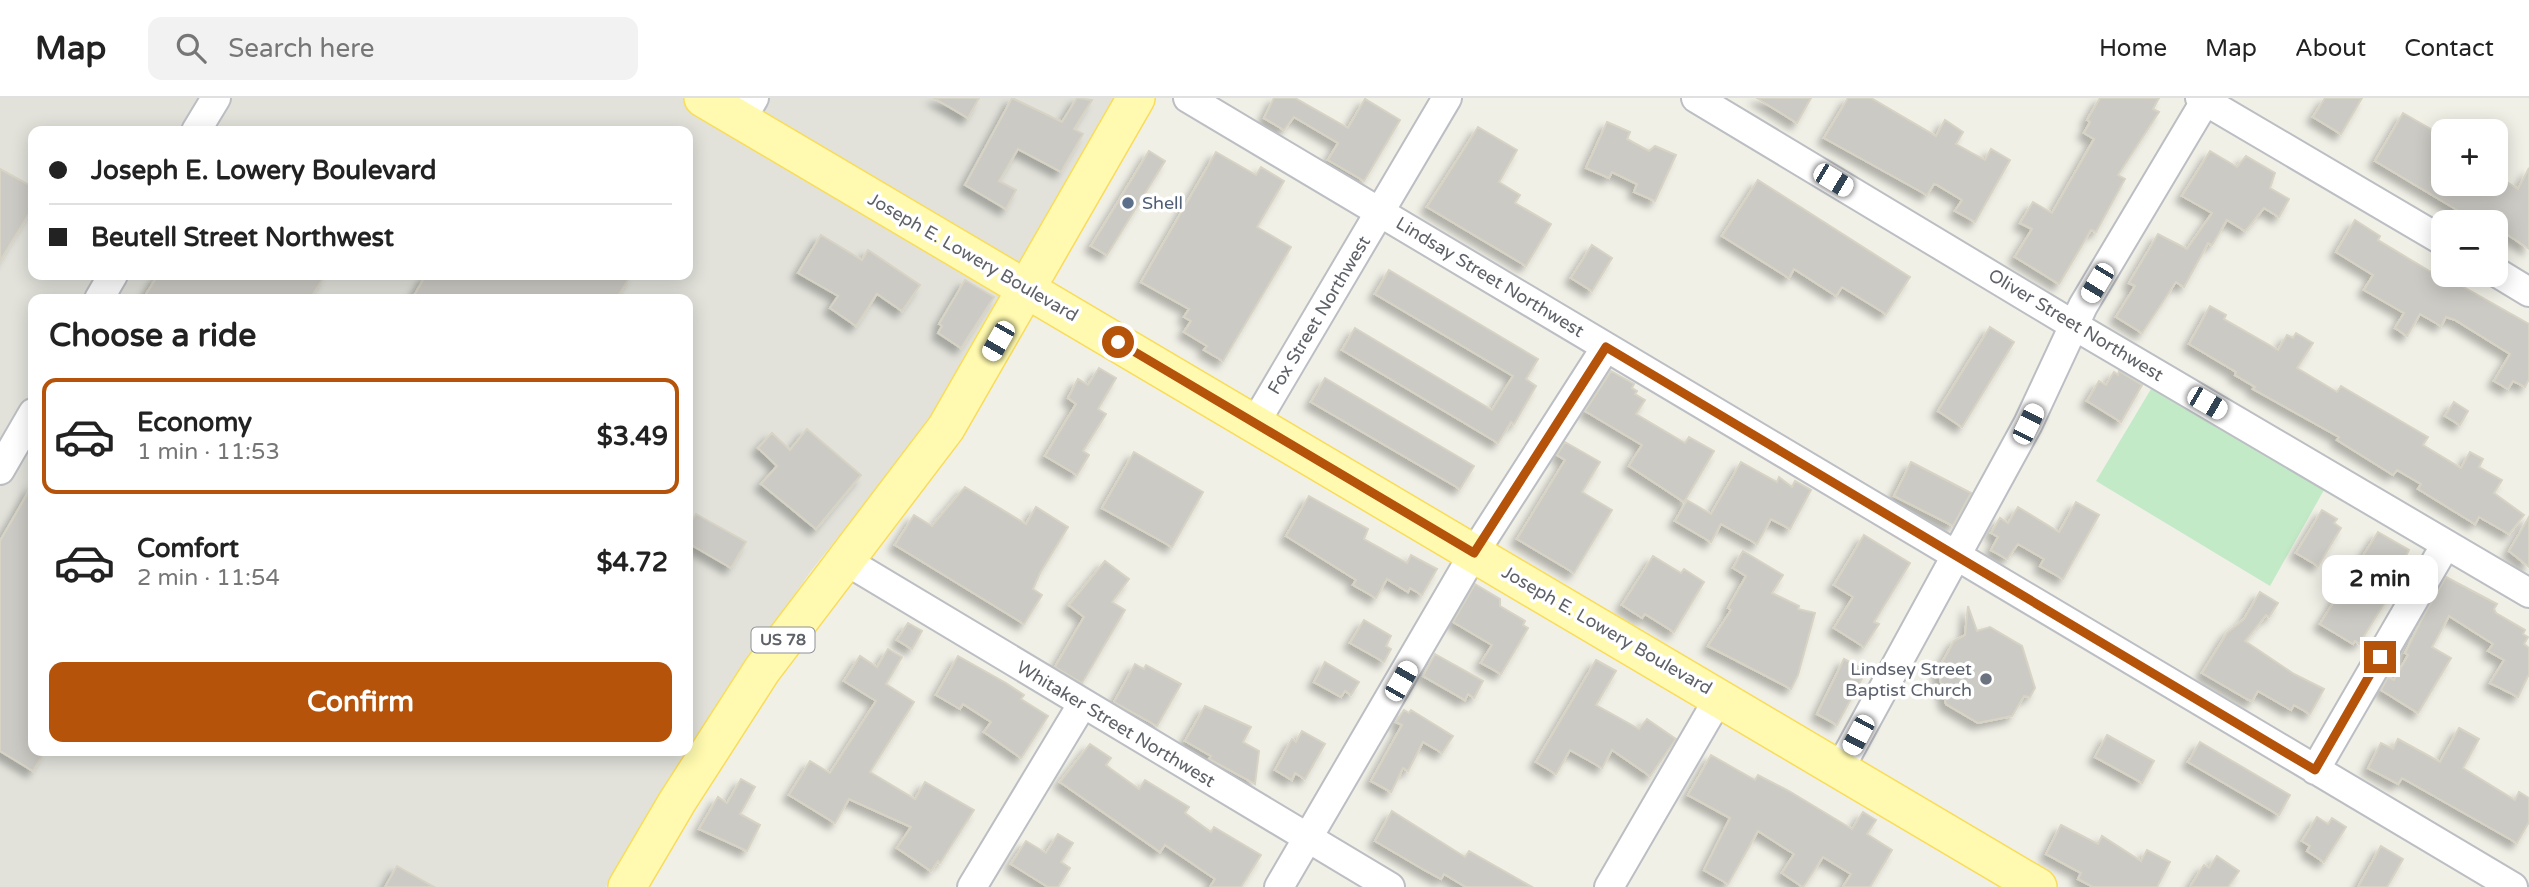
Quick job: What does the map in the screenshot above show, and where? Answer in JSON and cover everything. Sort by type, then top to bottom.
[{"type":"main road","name":"Joseph E. Lowery Boulevard","points":[[704,98],[748,109],[1027,288],[1720,696],[2038,887]]},
{"type":"main road","name":"US 78","points":[[627,887],[717,737],[762,670],[843,559],[946,428],[1136,98]]},
{"type":"street","points":[[199,126],[216,98]]},
{"type":"street","name":"Lindsay Street Northwest","points":[[1188,98],[2513,887]]},
{"type":"street","name":"Fox Street Northwest","points":[[1255,423],[1447,98]]},
{"type":"street","name":"Oliver Street Northwest","points":[[1696,98],[2075,326],[2529,593]]},
{"type":"street","points":[[1840,768],[2028,424],[2083,306],[2204,99],[2431,234]]},
{"type":"street","points":[[2508,279],[2529,292]]},
{"type":"street","points":[[1279,887],[1474,553],[1606,347]]},
{"type":"street","points":[[0,470],[28,421]]},
{"type":"street","points":[[2315,770],[2446,544]]},
{"type":"street","name":"Whitaker Street Northwest","points":[[843,559],[1307,840],[1390,887]]},
{"type":"street","points":[[1609,887],[1720,696]]},
{"type":"street","points":[[972,887],[1083,703]]},
{"type":"shaded area","points":[[0,98],[1114,98],[934,417],[811,571],[693,745],[693,294],[28,294],[28,756],[686,756],[606,887],[0,887]]},
{"type":"green space","points":[[2151,389],[2324,490],[2270,586],[2096,481]]},
{"type":"building","points":[[934,98],[979,98],[968,118]]},
{"type":"building","points":[[1012,98],[1062,122],[1077,98],[1092,100],[1074,129],[1083,134],[1061,172],[1018,149],[999,181],[1016,190],[1006,209],[965,185]]},
{"type":"building","points":[[1274,98],[1295,98],[1348,128],[1365,99],[1400,120],[1364,181],[1328,160],[1338,143],[1294,117],[1284,130],[1264,118]]},
{"type":"building","points":[[1757,98],[1811,98],[1797,123]]},
{"type":"building","points":[[1848,98],[1871,98],[1936,136],[1945,120],[1963,132],[1956,144],[1985,160],[1991,149],[2010,160],[1975,222],[1955,211],[1962,200],[1937,185],[1934,184],[1927,195],[1824,138]]},
{"type":"building","points":[[2100,98],[2159,98],[2153,109],[2159,112],[2118,175],[2125,179],[2096,232],[2091,230],[2059,284],[2015,257],[2032,229],[2020,223],[2033,202],[2052,213],[2094,139],[2084,133],[2090,122],[2087,120]]},
{"type":"building","points":[[2325,98],[2362,98],[2341,134],[2313,117]]},
{"type":"building","points":[[2403,113],[2431,129],[2431,194],[2375,161]]},
{"type":"building","points":[[1607,122],[1630,132],[1627,139],[1649,151],[1655,146],[1676,155],[1655,201],[1634,192],[1637,184],[1612,172],[1609,178],[1586,168]]},
{"type":"building","points":[[1478,127],[1517,150],[1499,182],[1520,195],[1515,203],[1551,224],[1526,266],[1427,207]]},
{"type":"building","name":"Shell","points":[[1149,151],[1165,161],[1107,255],[1091,246]]},
{"type":"building","points":[[2210,151],[2237,167],[2246,156],[2275,173],[2270,188],[2289,199],[2279,217],[2264,208],[2245,231],[2227,220],[2212,245],[2208,243],[2184,287],[2176,282],[2142,333],[2116,317],[2135,286],[2129,283],[2158,234],[2187,249],[2212,213],[2182,196]]},
{"type":"building","points":[[1216,152],[1256,175],[1261,167],[1284,181],[1257,227],[1291,247],[1223,361],[1204,350],[1207,346],[1184,332],[1191,321],[1184,317],[1189,309],[1141,282]]},
{"type":"building","points":[[2529,168],[2529,249],[2508,235],[2508,210],[2457,210],[2434,196],[2508,196],[2508,183],[2518,189]]},
{"type":"building","points":[[0,169],[28,184],[28,215],[0,261]]},
{"type":"building","points":[[1758,180],[1910,277],[1886,314],[1842,287],[1836,296],[1794,269],[1789,278],[1722,236]]},
{"type":"building","points":[[2355,220],[2380,236],[2378,240],[2431,272],[2431,287],[2464,287],[2529,324],[2529,379],[2525,387],[2513,381],[2508,389],[2494,381],[2510,354],[2455,320],[2446,317],[2441,326],[2420,314],[2407,336],[2395,328],[2404,313],[2364,290],[2373,275],[2336,252]]},
{"type":"building","points":[[821,235],[862,260],[868,250],[920,285],[902,311],[877,294],[856,326],[830,308],[838,296],[798,273]]},
{"type":"building","points":[[1592,245],[1612,258],[1592,291],[1571,278]]},
{"type":"building","points":[[1389,270],[1538,359],[1526,379],[1536,386],[1514,424],[1511,422],[1498,443],[1342,350],[1355,328],[1492,410],[1513,376],[1375,294]]},
{"type":"building","points":[[155,280],[322,280],[313,294],[146,294]]},
{"type":"building","points":[[423,280],[628,280],[619,294],[415,294]]},
{"type":"building","points":[[965,280],[994,297],[961,348],[938,333],[942,326],[939,324]]},
{"type":"building","points":[[2210,306],[2226,315],[2224,319],[2278,350],[2287,335],[2293,338],[2296,333],[2313,343],[2297,368],[2337,392],[2341,386],[2428,437],[2423,445],[2461,468],[2470,452],[2483,459],[2479,467],[2502,480],[2494,493],[2524,515],[2509,534],[2479,517],[2475,524],[2418,489],[2421,484],[2397,470],[2393,475],[2337,440],[2339,437],[2253,389],[2255,387],[2235,375],[2236,372],[2189,344]]},
{"type":"building","points":[[1990,327],[2014,342],[1962,427],[1938,411]]},
{"type":"building","points":[[1099,368],[1116,378],[1098,409],[1106,414],[1083,451],[1089,455],[1077,475],[1045,456],[1076,404],[1068,398],[1078,379],[1088,385]]},
{"type":"building","points":[[1611,371],[1634,384],[1632,388],[1637,391],[1635,394],[1645,400],[1636,414],[1685,443],[1689,437],[1714,451],[1684,502],[1629,466],[1642,445],[1585,411]]},
{"type":"building","points":[[2119,371],[2142,385],[2121,422],[2087,401],[2099,381],[2106,385],[2114,372],[2118,375]]},
{"type":"building","points":[[1325,378],[1474,466],[1460,489],[1311,402]]},
{"type":"building","points":[[2454,402],[2468,411],[2460,425],[2445,416]]},
{"type":"building","points":[[807,429],[861,475],[816,529],[761,484],[777,466],[758,448],[772,433],[790,450]]},
{"type":"building","points":[[1565,442],[1600,462],[1582,492],[1612,510],[1574,573],[1517,539],[1565,460],[1557,455]]},
{"type":"building","points":[[1134,452],[1203,492],[1172,547],[1102,508]]},
{"type":"building","points":[[1741,462],[1777,482],[1779,477],[1792,487],[1795,481],[1811,490],[1790,529],[1771,519],[1757,544],[1721,524],[1711,542],[1675,521],[1687,500],[1711,514]]},
{"type":"building","points":[[1911,462],[1971,493],[1953,526],[1894,496]]},
{"type":"building","points":[[965,487],[1026,524],[1036,507],[1068,527],[1040,573],[1033,589],[1042,595],[1024,624],[895,545],[914,515],[932,526]]},
{"type":"building","points":[[28,493],[28,756],[42,756],[33,771],[0,751],[0,541]]},
{"type":"building","points":[[1309,496],[1368,529],[1364,539],[1407,563],[1411,555],[1437,569],[1422,595],[1410,588],[1408,592],[1387,579],[1376,598],[1353,585],[1356,580],[1286,536]]},
{"type":"building","points":[[2076,502],[2099,515],[2063,579],[2040,566],[2044,559],[2018,544],[2007,559],[1991,550],[1998,537],[1991,533],[2000,518],[2008,523],[2018,507],[2059,532]]},
{"type":"building","points":[[2322,510],[2337,519],[2334,523],[2341,528],[2318,566],[2296,553]]},
{"type":"building","points":[[696,514],[746,542],[731,568],[693,546],[693,519]]},
{"type":"building","points":[[2529,517],[2529,567],[2509,551]]},
{"type":"building","points":[[2378,532],[2409,550],[2406,556],[2412,559],[2359,644],[2355,641],[2353,644],[2320,624]]},
{"type":"building","points":[[1864,535],[1910,563],[1874,622],[1879,624],[1864,647],[1834,628],[1853,597],[1834,585]]},
{"type":"building","points":[[1743,551],[1783,575],[1772,593],[1799,606],[1798,609],[1815,613],[1798,675],[1791,689],[1708,646],[1731,610],[1728,608],[1746,576],[1733,568]]},
{"type":"building","points":[[1653,556],[1681,573],[1684,569],[1704,582],[1674,632],[1645,614],[1642,618],[1622,605]]},
{"type":"building","points":[[1105,561],[1129,579],[1112,602],[1125,610],[1082,683],[1055,667],[1084,617],[1069,605]]},
{"type":"building","points":[[2446,577],[2497,604],[2494,609],[2496,613],[2525,630],[2523,634],[2528,637],[2524,644],[2529,648],[2529,674],[2518,697],[2490,683],[2504,660],[2488,651],[2493,644],[2449,616],[2432,647],[2451,658],[2418,713],[2381,690],[2388,677],[2394,680],[2408,655],[2405,653],[2423,617]]},
{"type":"building","points":[[1475,584],[1500,599],[1500,606],[1525,621],[1523,625],[1528,628],[1501,674],[1481,663],[1492,645],[1453,622]]},
{"type":"building","points":[[2260,592],[2278,603],[2269,617],[2266,615],[2245,641],[2294,674],[2324,689],[2310,714],[2294,705],[2291,710],[2258,691],[2252,701],[2202,673],[2227,633],[2244,619]]},
{"type":"building","name":"Lindsey Street Baptist Church","points":[[1968,606],[1977,631],[1990,627],[2022,646],[2035,688],[2030,697],[2024,696],[2012,716],[1978,723],[1946,704],[1938,670],[1954,641],[1965,635]]},
{"type":"building","points":[[1364,620],[1391,636],[1386,646],[1391,649],[1384,662],[1350,643]]},
{"type":"building","points":[[908,623],[922,631],[912,649],[897,640]]},
{"type":"building","points":[[888,649],[902,657],[886,684],[914,702],[870,772],[915,799],[925,782],[974,810],[940,863],[938,861],[931,871],[897,848],[911,827],[849,799],[835,823],[789,795],[810,761],[830,773],[876,701],[844,681],[860,656],[877,667]]},
{"type":"building","points":[[1435,654],[1483,681],[1474,698],[1468,694],[1465,700],[1423,676]]},
{"type":"building","points":[[958,656],[1024,695],[1021,699],[1048,716],[1021,758],[984,732],[991,722],[963,704],[960,709],[936,695]]},
{"type":"building","points":[[1844,659],[1866,671],[1837,725],[1817,714]]},
{"type":"building","points":[[1596,660],[1616,671],[1596,705],[1639,729],[1647,719],[1676,739],[1650,776],[1612,750],[1602,768],[1570,750],[1556,774],[1536,762]]},
{"type":"building","points":[[1325,662],[1359,682],[1351,695],[1345,691],[1341,697],[1314,682]]},
{"type":"building","points":[[1135,664],[1144,669],[1146,665],[1181,684],[1157,726],[1114,702]]},
{"type":"building","points":[[1205,706],[1251,727],[1243,742],[1259,751],[1255,784],[1209,759],[1211,756],[1185,741]]},
{"type":"building","points":[[1404,710],[1409,713],[1411,710],[1453,736],[1442,753],[1423,742],[1408,771],[1403,768],[1391,792],[1371,781],[1402,725],[1396,722]]},
{"type":"building","points":[[2459,728],[2479,739],[2463,768],[2515,800],[2519,792],[2529,798],[2529,822],[2517,843],[2402,778],[2398,784],[2368,768],[2381,743],[2393,749],[2398,739],[2440,762]]},
{"type":"building","points":[[1302,731],[1325,744],[1305,779],[1295,773],[1292,780],[1275,770],[1292,739],[1296,742]]},
{"type":"building","points":[[2107,735],[2154,761],[2142,783],[2095,757]]},
{"type":"building","points":[[2200,742],[2290,795],[2279,815],[2188,762]]},
{"type":"building","points":[[1090,744],[1111,758],[1106,765],[1139,789],[1145,780],[1189,807],[1185,813],[1211,832],[1214,827],[1261,855],[1241,887],[1210,887],[1215,879],[1165,845],[1160,852],[1060,782]]},
{"type":"building","points":[[1711,755],[1755,780],[1758,775],[1789,791],[1852,829],[1863,812],[1876,820],[1867,834],[1892,850],[1870,887],[1843,887],[1851,874],[1823,857],[1803,887],[1782,873],[1794,854],[1758,831],[1728,884],[1704,870],[1730,818],[1688,795]]},
{"type":"building","points":[[741,779],[755,787],[740,814],[760,825],[747,851],[699,829],[718,797],[727,803]]},
{"type":"building","points":[[1392,811],[1465,857],[1469,851],[1532,887],[1466,887],[1444,874],[1441,879],[1426,871],[1375,841]]},
{"type":"building","points":[[2317,817],[2328,824],[2332,818],[2346,827],[2324,862],[2307,851],[2310,846],[2302,841]]},
{"type":"building","points":[[2061,825],[2098,844],[2102,836],[2141,861],[2147,850],[2170,862],[2157,887],[2093,887],[2078,879],[2081,873],[2046,854]]},
{"type":"building","points":[[1058,834],[1073,843],[1061,862],[1070,868],[1058,887],[1048,887],[1011,864],[1026,841],[1046,853]]},
{"type":"building","points":[[2381,846],[2403,859],[2387,887],[2358,887]]},
{"type":"building","points":[[2217,856],[2239,871],[2228,887],[2190,887],[2204,865],[2209,868]]},
{"type":"building","points":[[397,866],[434,887],[385,887]]},
{"type":"place","name":"Shell","points":[[1128,203]]},
{"type":"place","name":"Lindsey Street Baptist Church","points":[[1986,679]]},
{"type":"route","points":[[1118,342],[1474,553],[1606,347],[2315,770],[2380,657]]}]
